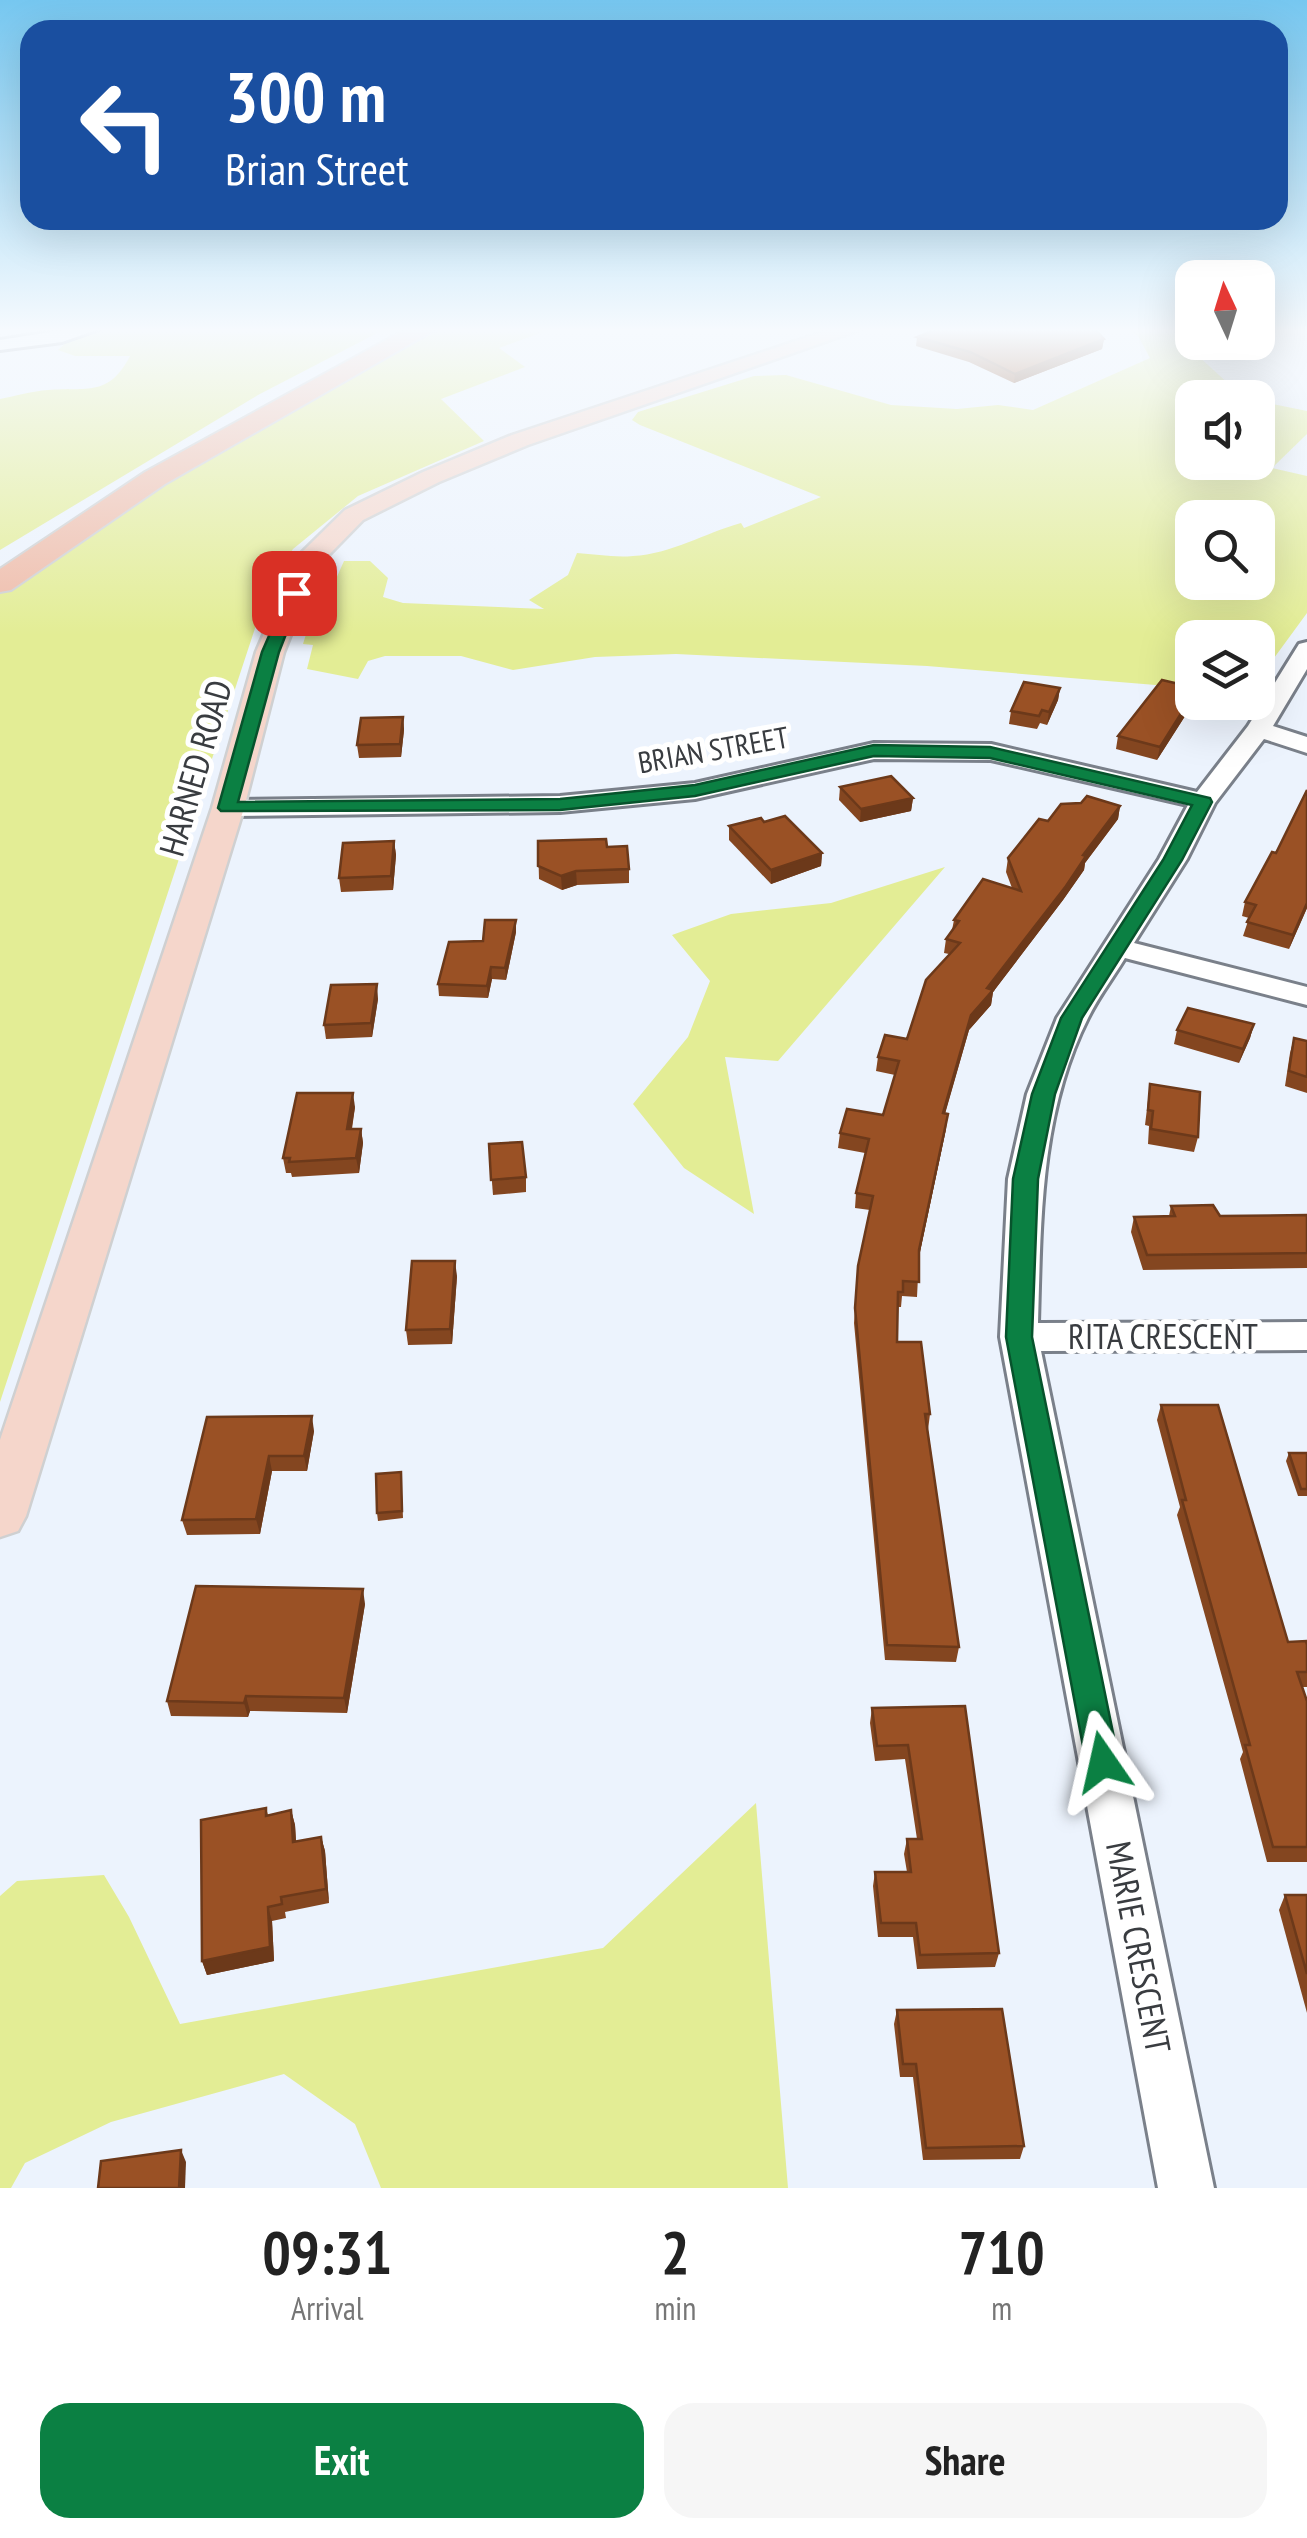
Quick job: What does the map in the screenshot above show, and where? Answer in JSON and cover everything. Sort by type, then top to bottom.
[{"type":"highway","points":[[0,558],[207,430]]},
{"type":"highway","points":[[0,582],[154,478],[241,430]]},
{"type":"main road","name":"HARNED ROAD","points":[[0,1516],[228,808],[270,652],[306,563],[354,515],[550,430]]},
{"type":"street","name":"MARIE CRESCENT","points":[[1186,2188],[1019,1337],[1026,1179],[1043,1094],[1072,1018],[1173,860],[1203,802],[1259,729],[1307,649]]},
{"type":"street","points":[[1259,729],[1307,745]]},
{"type":"street","name":"BRIAN STREET","points":[[228,808],[560,804],[695,791],[874,750],[990,752],[1203,802]]},
{"type":"street","points":[[1116,947],[1307,996]]},
{"type":"street","name":"RITA CRESCENT","points":[[1019,1337],[1307,1336]]},
{"type":"green space","points":[[0,430],[200,430],[0,550]]},
{"type":"green space","points":[[257,430],[473,430],[484,441],[358,496],[293,549],[267,592],[0,1402],[0,593]]},
{"type":"green space","points":[[653,430],[1175,430],[1175,480],[1275,480],[1275,469],[1307,476],[1307,613],[1275,657],[1275,620],[1175,620],[1175,687],[927,666],[676,654],[595,657],[513,670],[461,656],[385,656],[368,661],[358,679],[307,669],[313,645],[303,644],[317,599],[327,599],[344,561],[370,561],[388,578],[383,597],[403,603],[544,609],[529,600],[568,575],[577,553],[647,554],[741,523],[744,528],[821,497]]},
{"type":"green space","points":[[1275,430],[1307,430],[1275,465]]},
{"type":"green space","points":[[945,867],[778,1061],[725,1057],[754,1214],[684,1168],[633,1104],[688,1037],[710,981],[672,935],[731,914],[831,903]]},
{"type":"green space","points":[[756,1803],[788,2188],[381,2188],[355,2124],[284,2074],[111,2122],[25,2163],[11,2188],[0,2188],[0,1896],[17,1881],[104,1875],[129,1917],[180,2024],[603,1948]]},
{"type":"building","points":[[1162,680],[1175,683],[1177,720],[1160,747],[1118,736]]},
{"type":"building","points":[[1024,682],[1060,688],[1049,712],[1042,710],[1039,716],[1011,711]]},
{"type":"building","points":[[403,717],[400,744],[357,745],[361,718]]},
{"type":"building","points":[[891,776],[913,798],[861,809],[840,787]]},
{"type":"building","points":[[1307,790],[1307,903],[1293,935],[1247,922],[1256,905],[1245,902],[1272,852],[1276,853]]},
{"type":"building","points":[[1087,796],[1120,806],[1083,855],[1086,856],[1066,886],[987,988],[993,990],[971,1015],[943,1113],[948,1114],[919,1250],[919,1282],[903,1281],[903,1292],[898,1292],[897,1342],[921,1342],[930,1414],[925,1414],[959,1647],[887,1645],[855,1308],[858,1266],[873,1196],[856,1193],[869,1139],[840,1133],[847,1109],[883,1115],[899,1061],[878,1057],[885,1035],[907,1039],[926,980],[960,943],[946,939],[959,921],[954,920],[983,879],[1021,891],[1008,858],[1039,819],[1048,821],[1061,804],[1081,803]]},
{"type":"building","points":[[785,816],[822,853],[771,870],[729,826],[761,818],[764,822]]},
{"type":"building","points":[[606,839],[607,847],[627,846],[629,869],[576,871],[561,876],[538,866],[538,841]]},
{"type":"building","points":[[394,841],[391,876],[339,878],[343,843]]},
{"type":"building","points":[[485,920],[516,920],[505,968],[491,967],[487,986],[438,984],[449,942],[483,941]]},
{"type":"building","points":[[377,984],[371,1023],[324,1025],[331,985]]},
{"type":"building","points":[[1188,1008],[1254,1024],[1243,1049],[1177,1030]]},
{"type":"building","points":[[1294,1038],[1307,1041],[1307,1077],[1289,1071]]},
{"type":"building","points":[[1150,1084],[1200,1092],[1198,1137],[1151,1129]]},
{"type":"building","points":[[297,1093],[353,1093],[347,1129],[361,1129],[356,1158],[289,1162],[290,1158],[283,1158]]},
{"type":"building","points":[[522,1142],[526,1177],[491,1180],[489,1144]]},
{"type":"building","points":[[1213,1205],[1220,1216],[1307,1215],[1307,1253],[1147,1255],[1134,1217],[1175,1216],[1171,1206]]},
{"type":"building","points":[[412,1261],[455,1261],[450,1329],[406,1330]]},
{"type":"building","points":[[1161,1405],[1218,1405],[1288,1642],[1306,1641],[1307,1672],[1297,1672],[1307,1701],[1307,1847],[1273,1847]]},
{"type":"building","points":[[312,1416],[304,1456],[269,1456],[256,1519],[182,1520],[207,1417]]},
{"type":"building","points":[[1289,1453],[1307,1453],[1307,1489],[1301,1489]]},
{"type":"building","points":[[401,1472],[402,1511],[377,1513],[376,1474]]},
{"type":"building","points":[[196,1586],[363,1589],[344,1698],[246,1696],[244,1703],[167,1701]]},
{"type":"building","points":[[965,1706],[999,1953],[920,1955],[916,1923],[881,1923],[875,1872],[911,1872],[907,1839],[922,1839],[908,1745],[877,1746],[872,1708]]},
{"type":"building","points":[[266,1808],[266,1816],[291,1810],[293,1842],[321,1837],[326,1889],[281,1897],[282,1904],[268,1907],[270,1947],[202,1961],[201,1820]]},
{"type":"building","points":[[1285,1895],[1307,1895],[1307,1974]]},
{"type":"building","points":[[1002,2009],[1024,2146],[926,2148],[916,2064],[903,2064],[897,2010]]},
{"type":"building","points":[[181,2150],[179,2188],[98,2188],[101,2161]]},
{"type":"route","points":[[294,593],[270,652],[228,808],[560,804],[695,791],[874,750],[990,752],[1203,802],[1173,860],[1072,1018],[1043,1094],[1026,1179],[1019,1337],[1103,1762]]}]
